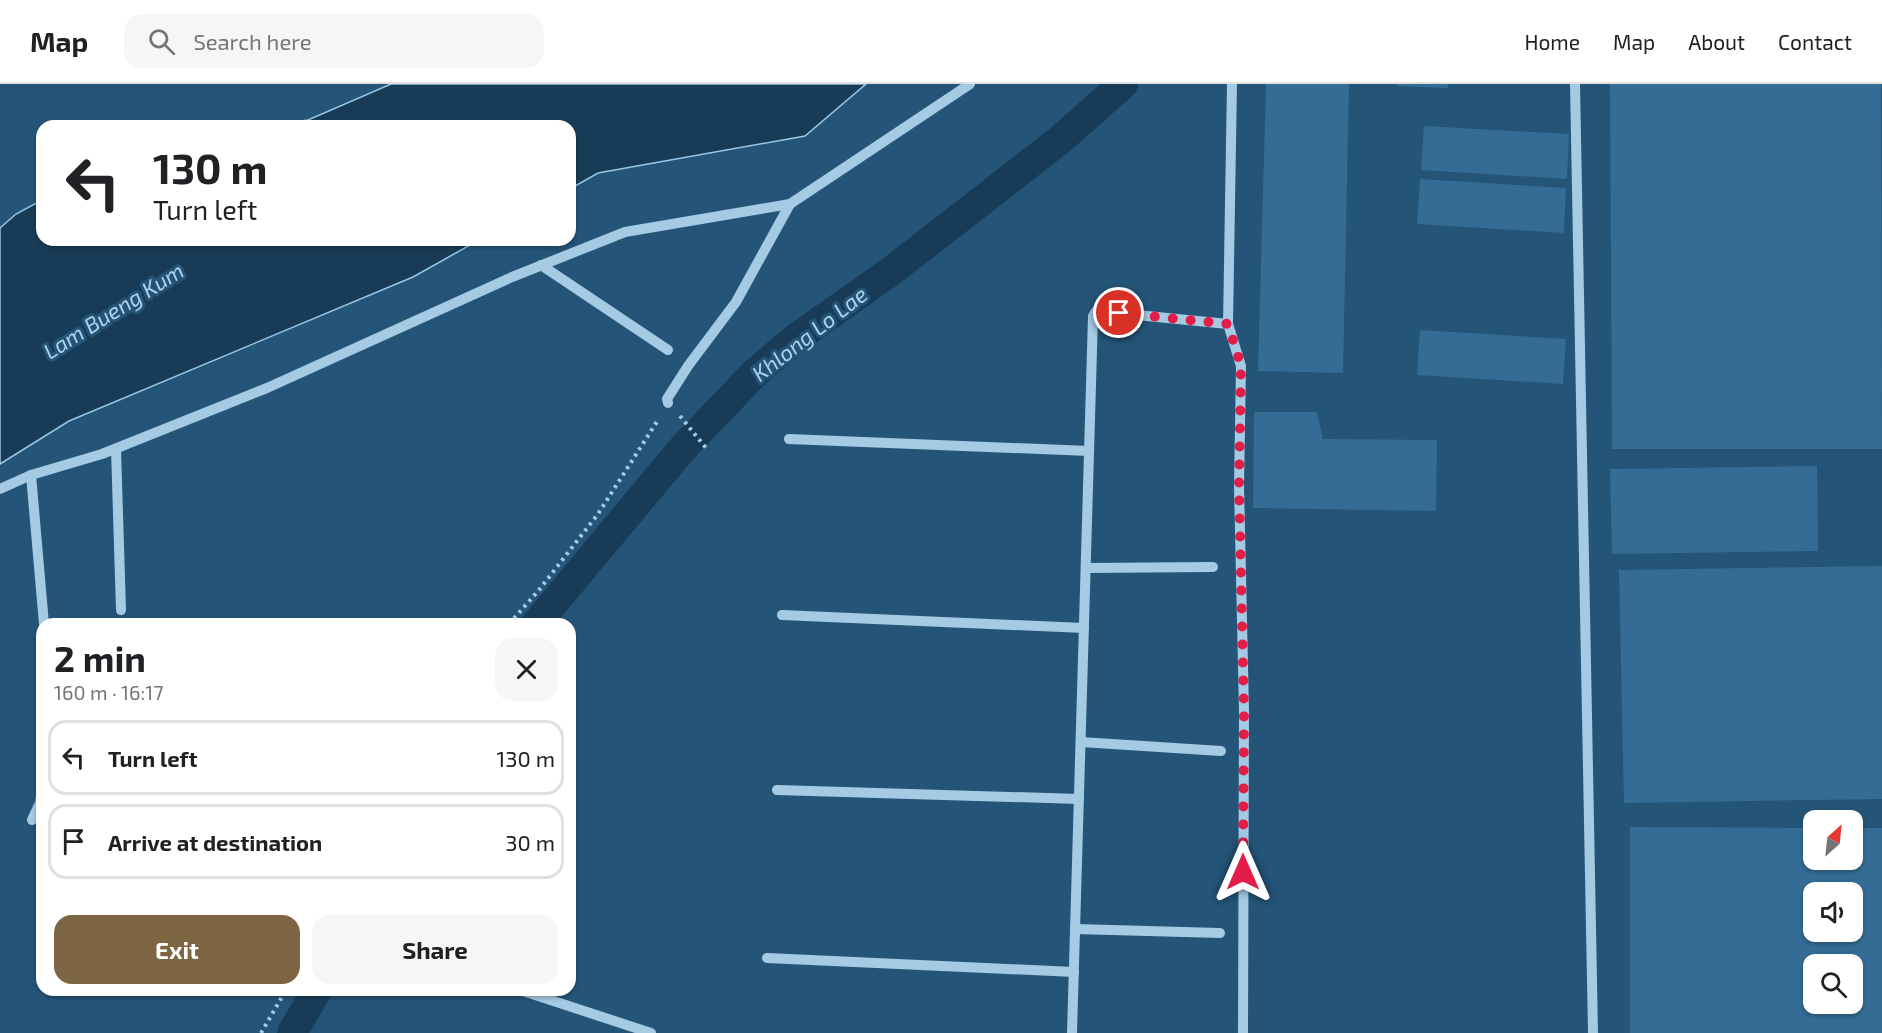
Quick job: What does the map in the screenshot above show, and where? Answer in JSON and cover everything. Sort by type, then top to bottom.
[{"type":"street","points":[[0,489],[31,475],[116,449],[267,388],[541,265],[625,232],[790,204],[970,84]]},
{"type":"street","points":[[1232,84],[1228,324],[1241,366],[1239,486],[1244,711],[1243,1033]]},
{"type":"street","points":[[1575,84],[1593,1033]]},
{"type":"street","points":[[668,403],[668,399],[688,366],[736,302],[790,204]]},
{"type":"street","points":[[541,265],[668,350]]},
{"type":"street","points":[[1072,1033],[1093,316],[1096,311],[1228,324]]},
{"type":"street","points":[[789,439],[1089,451]]},
{"type":"street","points":[[116,449],[121,610]]},
{"type":"street","points":[[31,475],[43,618]]},
{"type":"street","points":[[1086,568],[1213,567]]},
{"type":"street","points":[[782,615],[1084,628]]},
{"type":"street","points":[[1081,742],[1221,751]]},
{"type":"street","points":[[777,790],[1079,799]]},
{"type":"street","points":[[32,820],[36,812]]},
{"type":"street","points":[[1075,930],[1220,933]]},
{"type":"street","points":[[767,958],[1074,972]]},
{"type":"street","points":[[538,996],[651,1033]]},
{"type":"path","points":[[514,618],[598,514],[668,403]]},
{"type":"path","points":[[677,414],[706,448]]},
{"type":"path","points":[[261,1033],[283,996]]},
{"type":"water","points":[[391,84],[866,84],[805,136],[598,173],[576,186],[576,120],[308,120]]},
{"type":"water","name":"Lam Bueng Kum","points":[[36,203],[36,246],[468,246],[413,277],[69,421],[0,464],[0,228],[16,214]]},
{"type":"building","points":[[1266,84],[1349,84],[1343,373],[1258,371]]},
{"type":"building","points":[[1397,84],[1448,84],[1448,88],[1397,86]]},
{"type":"building","points":[[1610,84],[1881,84],[1882,449],[1612,449]]},
{"type":"building","points":[[1424,126],[1569,134],[1567,179],[1421,170]]},
{"type":"building","points":[[1420,179],[1566,188],[1564,233],[1417,224]]},
{"type":"building","points":[[1420,330],[1566,339],[1563,384],[1417,375]]},
{"type":"building","points":[[1254,412],[1317,412],[1323,439],[1437,440],[1436,511],[1253,508]]},
{"type":"building","points":[[1817,466],[1818,551],[1612,554],[1610,469]]},
{"type":"building","points":[[1882,566],[1882,799],[1624,803],[1619,570]]},
{"type":"building","points":[[1630,827],[1803,828],[1803,870],[1863,870],[1863,828],[1882,828],[1882,1033],[1630,1033]]},
{"type":"waterway","name":"Khlong Lo Lae","points":[[541,618],[683,448],[756,372],[795,339],[890,272],[1061,139],[1123,84]]},
{"type":"waterway","name":"Khlong Lo Lae","points":[[292,1033],[314,996]]},
{"type":"route","points":[[1119,313],[1228,324],[1241,366],[1239,486],[1244,711],[1243,872]]}]
